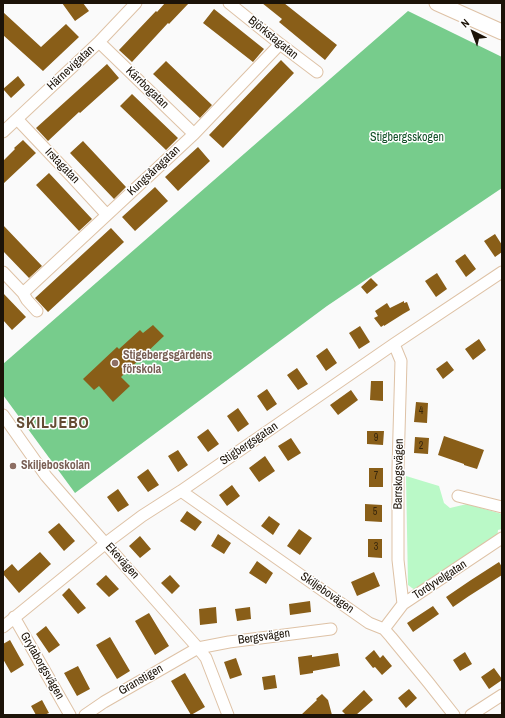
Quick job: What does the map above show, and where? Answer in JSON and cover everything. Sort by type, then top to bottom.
[{"type":"main road","points":[[436,3],[502,32]]},
{"type":"street","name":"Härnevigatan","points":[[3,132],[99,42],[136,3]]},
{"type":"street","name":"Björkstagatan","points":[[229,3],[316,72]]},
{"type":"street","name":"Kärrbogatan","points":[[99,42],[194,134]]},
{"type":"street","name":"Kungsåragatan","points":[[23,293],[194,134],[280,44]]},
{"type":"street","name":"Irstagatan","points":[[17,119],[107,215]]},
{"type":"street","points":[[3,272],[23,293],[37,311]]},
{"type":"street","name":"Stigbergsgatan","points":[[3,627],[106,543],[142,516],[181,491],[394,344],[501,275]]},
{"type":"street","name":"Barrskogsvägen","points":[[394,344],[401,361],[398,468],[398,560],[403,604]]},
{"type":"street","name":"Ekevägen","points":[[3,415],[46,476],[206,658],[228,715]]},
{"type":"street","name":"Skiljebovägen","points":[[181,491],[369,623],[384,629],[454,715]]},
{"type":"street","points":[[458,496],[502,507]]},
{"type":"street","name":"Tordyvelgatan","points":[[384,629],[403,604],[502,538]]},
{"type":"street","name":"Grytaborgsvägen","points":[[14,618],[70,715]]},
{"type":"street","name":"Bergsvägen","points":[[198,648],[229,642],[331,629]]},
{"type":"street","name":"Granstigen","points":[[85,715],[111,698],[198,648]]},
{"type":"street","points":[[471,715],[502,695]]},
{"type":"green space","name":"Stigbergsskogen","points":[[408,11],[502,57],[502,188],[327,306],[75,493],[3,395],[3,364]]},
{"type":"green space","points":[[406,476],[439,486],[444,503],[450,508],[467,504],[502,514],[502,529],[498,530],[497,540],[416,591],[408,585]]},
{"type":"building","points":[[62,3],[83,3],[89,11],[75,21]]},
{"type":"building","points":[[165,3],[189,3],[169,24],[168,23],[132,62],[119,50]]},
{"type":"building","points":[[262,3],[284,3],[337,45],[325,60],[279,22],[282,19]]},
{"type":"building","points":[[214,9],[264,49],[253,62],[203,23]]},
{"type":"building","points":[[3,12],[41,47],[66,24],[79,37],[43,71],[3,35]]},
{"type":"building","points":[[281,60],[294,73],[223,148],[209,135]]},
{"type":"building","points":[[166,61],[212,105],[200,118],[153,74]]},
{"type":"building","points":[[107,64],[119,78],[48,141],[36,128]]},
{"type":"building","points":[[18,76],[25,85],[11,98],[3,89]]},
{"type":"building","points":[[132,94],[178,138],[166,150],[120,106]]},
{"type":"building","points":[[23,140],[36,153],[3,184],[3,161]]},
{"type":"building","points":[[83,141],[126,187],[114,199],[70,153]]},
{"type":"building","points":[[198,147],[210,161],[178,191],[165,177]]},
{"type":"building","points":[[49,173],[92,219],[79,231],[36,185]]},
{"type":"building","points":[[155,187],[168,201],[135,231],[122,217]]},
{"type":"building","points":[[3,225],[42,266],[29,278],[3,251]]},
{"type":"building","points":[[111,228],[124,242],[48,312],[35,298]]},
{"type":"building","points":[[495,234],[502,245],[502,252],[495,257],[484,241]]},
{"type":"building","points":[[465,254],[476,269],[466,277],[455,261]]},
{"type":"building","points":[[437,273],[447,289],[436,297],[425,281]]},
{"type":"building","points":[[371,278],[378,285],[367,294],[361,287]]},
{"type":"building","points":[[3,293],[26,317],[12,330],[3,320]]},
{"type":"building","points":[[404,301],[404,303],[407,302],[410,310],[381,327],[374,318],[378,316],[375,311],[387,303],[390,308]]},
{"type":"building","points":[[153,325],[164,336],[121,377],[130,386],[113,402],[99,386],[94,390],[83,379],[117,347],[119,349],[140,330],[143,333]]},
{"type":"building","points":[[360,326],[370,342],[359,349],[349,333]]},
{"type":"building","points":[[479,339],[486,350],[473,360],[465,349]]},
{"type":"building","points":[[327,348],[337,363],[326,371],[316,356]]},
{"type":"building","points":[[447,361],[454,370],[443,379],[436,369]]},
{"type":"building","points":[[297,368],[308,384],[298,390],[287,375]]},
{"type":"building","points":[[371,381],[383,381],[383,401],[370,400]]},
{"type":"building","points":[[267,389],[277,404],[267,411],[257,396]]},
{"type":"building","points":[[351,390],[358,400],[338,415],[330,405]]},
{"type":"building","points":[[416,402],[428,403],[427,423],[414,422]]},
{"type":"building","points":[[238,408],[249,424],[238,432],[227,416]]},
{"type":"building","points":[[208,429],[219,444],[208,452],[197,437]]},
{"type":"building","points":[[367,431],[384,431],[383,445],[367,444]]},
{"type":"building","points":[[444,436],[484,450],[477,469],[438,455]]},
{"type":"building","points":[[415,437],[429,438],[428,454],[414,453]]},
{"type":"building","points":[[291,438],[301,453],[288,461],[278,446]]},
{"type":"building","points":[[178,450],[188,465],[178,472],[168,456]]},
{"type":"building","points":[[265,456],[275,471],[259,482],[249,468]]},
{"type":"building","points":[[369,468],[383,468],[383,487],[369,487]]},
{"type":"building","points":[[148,469],[159,485],[148,492],[137,477]]},
{"type":"building","points":[[232,485],[240,496],[227,506],[219,495]]},
{"type":"building","points":[[118,489],[129,505],[118,512],[107,497]]},
{"type":"building","points":[[365,504],[382,505],[382,522],[365,521]]},
{"type":"building","points":[[187,511],[202,522],[195,531],[180,521]]},
{"type":"building","points":[[269,516],[280,524],[273,535],[261,526]]},
{"type":"building","points":[[59,523],[75,541],[64,551],[48,532]]},
{"type":"building","points":[[299,529],[312,538],[300,555],[287,546]]},
{"type":"building","points":[[218,534],[231,543],[224,554],[211,546]]},
{"type":"building","points":[[140,536],[151,549],[140,558],[129,546]]},
{"type":"building","points":[[368,539],[382,539],[382,558],[368,557]]},
{"type":"building","points":[[40,552],[51,564],[19,593],[3,574],[3,572],[12,564],[18,571]]},
{"type":"building","points":[[257,561],[273,573],[266,584],[249,573]]},
{"type":"building","points":[[499,562],[502,567],[502,575],[453,607],[446,597]]},
{"type":"building","points":[[374,572],[380,586],[357,596],[351,582]]},
{"type":"building","points":[[106,575],[119,589],[109,597],[96,584]]},
{"type":"building","points":[[170,575],[180,586],[172,594],[161,583]]},
{"type":"building","points":[[69,588],[86,608],[78,614],[62,595]]},
{"type":"building","points":[[310,601],[311,612],[290,615],[289,604]]},
{"type":"building","points":[[433,606],[439,614],[413,632],[407,623]]},
{"type":"building","points":[[216,607],[217,623],[200,625],[199,609]]},
{"type":"building","points":[[250,607],[251,619],[237,621],[235,609]]},
{"type":"building","points":[[149,613],[169,646],[155,655],[135,621]]},
{"type":"building","points":[[46,626],[60,645],[49,653],[36,634]]},
{"type":"building","points":[[110,637],[130,671],[117,679],[96,645]]},
{"type":"building","points":[[10,640],[24,665],[11,673],[3,659],[3,644]]},
{"type":"building","points":[[374,650],[380,658],[383,655],[392,666],[382,675],[375,667],[373,668],[365,658]]},
{"type":"building","points":[[465,652],[472,664],[460,671],[453,660]]},
{"type":"building","points":[[338,653],[340,666],[300,675],[298,657],[312,655],[312,657]]},
{"type":"building","points":[[236,658],[242,675],[230,679],[224,662]]},
{"type":"building","points":[[78,666],[90,689],[77,696],[64,673]]},
{"type":"building","points":[[494,668],[502,680],[489,689],[481,677]]},
{"type":"building","points":[[185,673],[205,707],[191,715],[171,681]]},
{"type":"building","points":[[275,675],[277,688],[264,690],[262,677]]},
{"type":"building","points":[[409,689],[417,698],[406,708],[398,698]]},
{"type":"building","points":[[364,690],[373,700],[356,715],[346,715],[342,711]]},
{"type":"building","points":[[322,694],[328,700],[332,715],[301,715],[317,700],[316,699]]},
{"type":"building","points":[[42,700],[49,713],[44,715],[36,715],[31,706]]},
{"type":"place","name":"Stigebergsgårdens förskola","points":[[115,363]]},
{"type":"place","name":"Skiljeboskolan","points":[[13,466]]},
{"type":"district","name":"SKILJEBO","points":[[53,424]]}]
